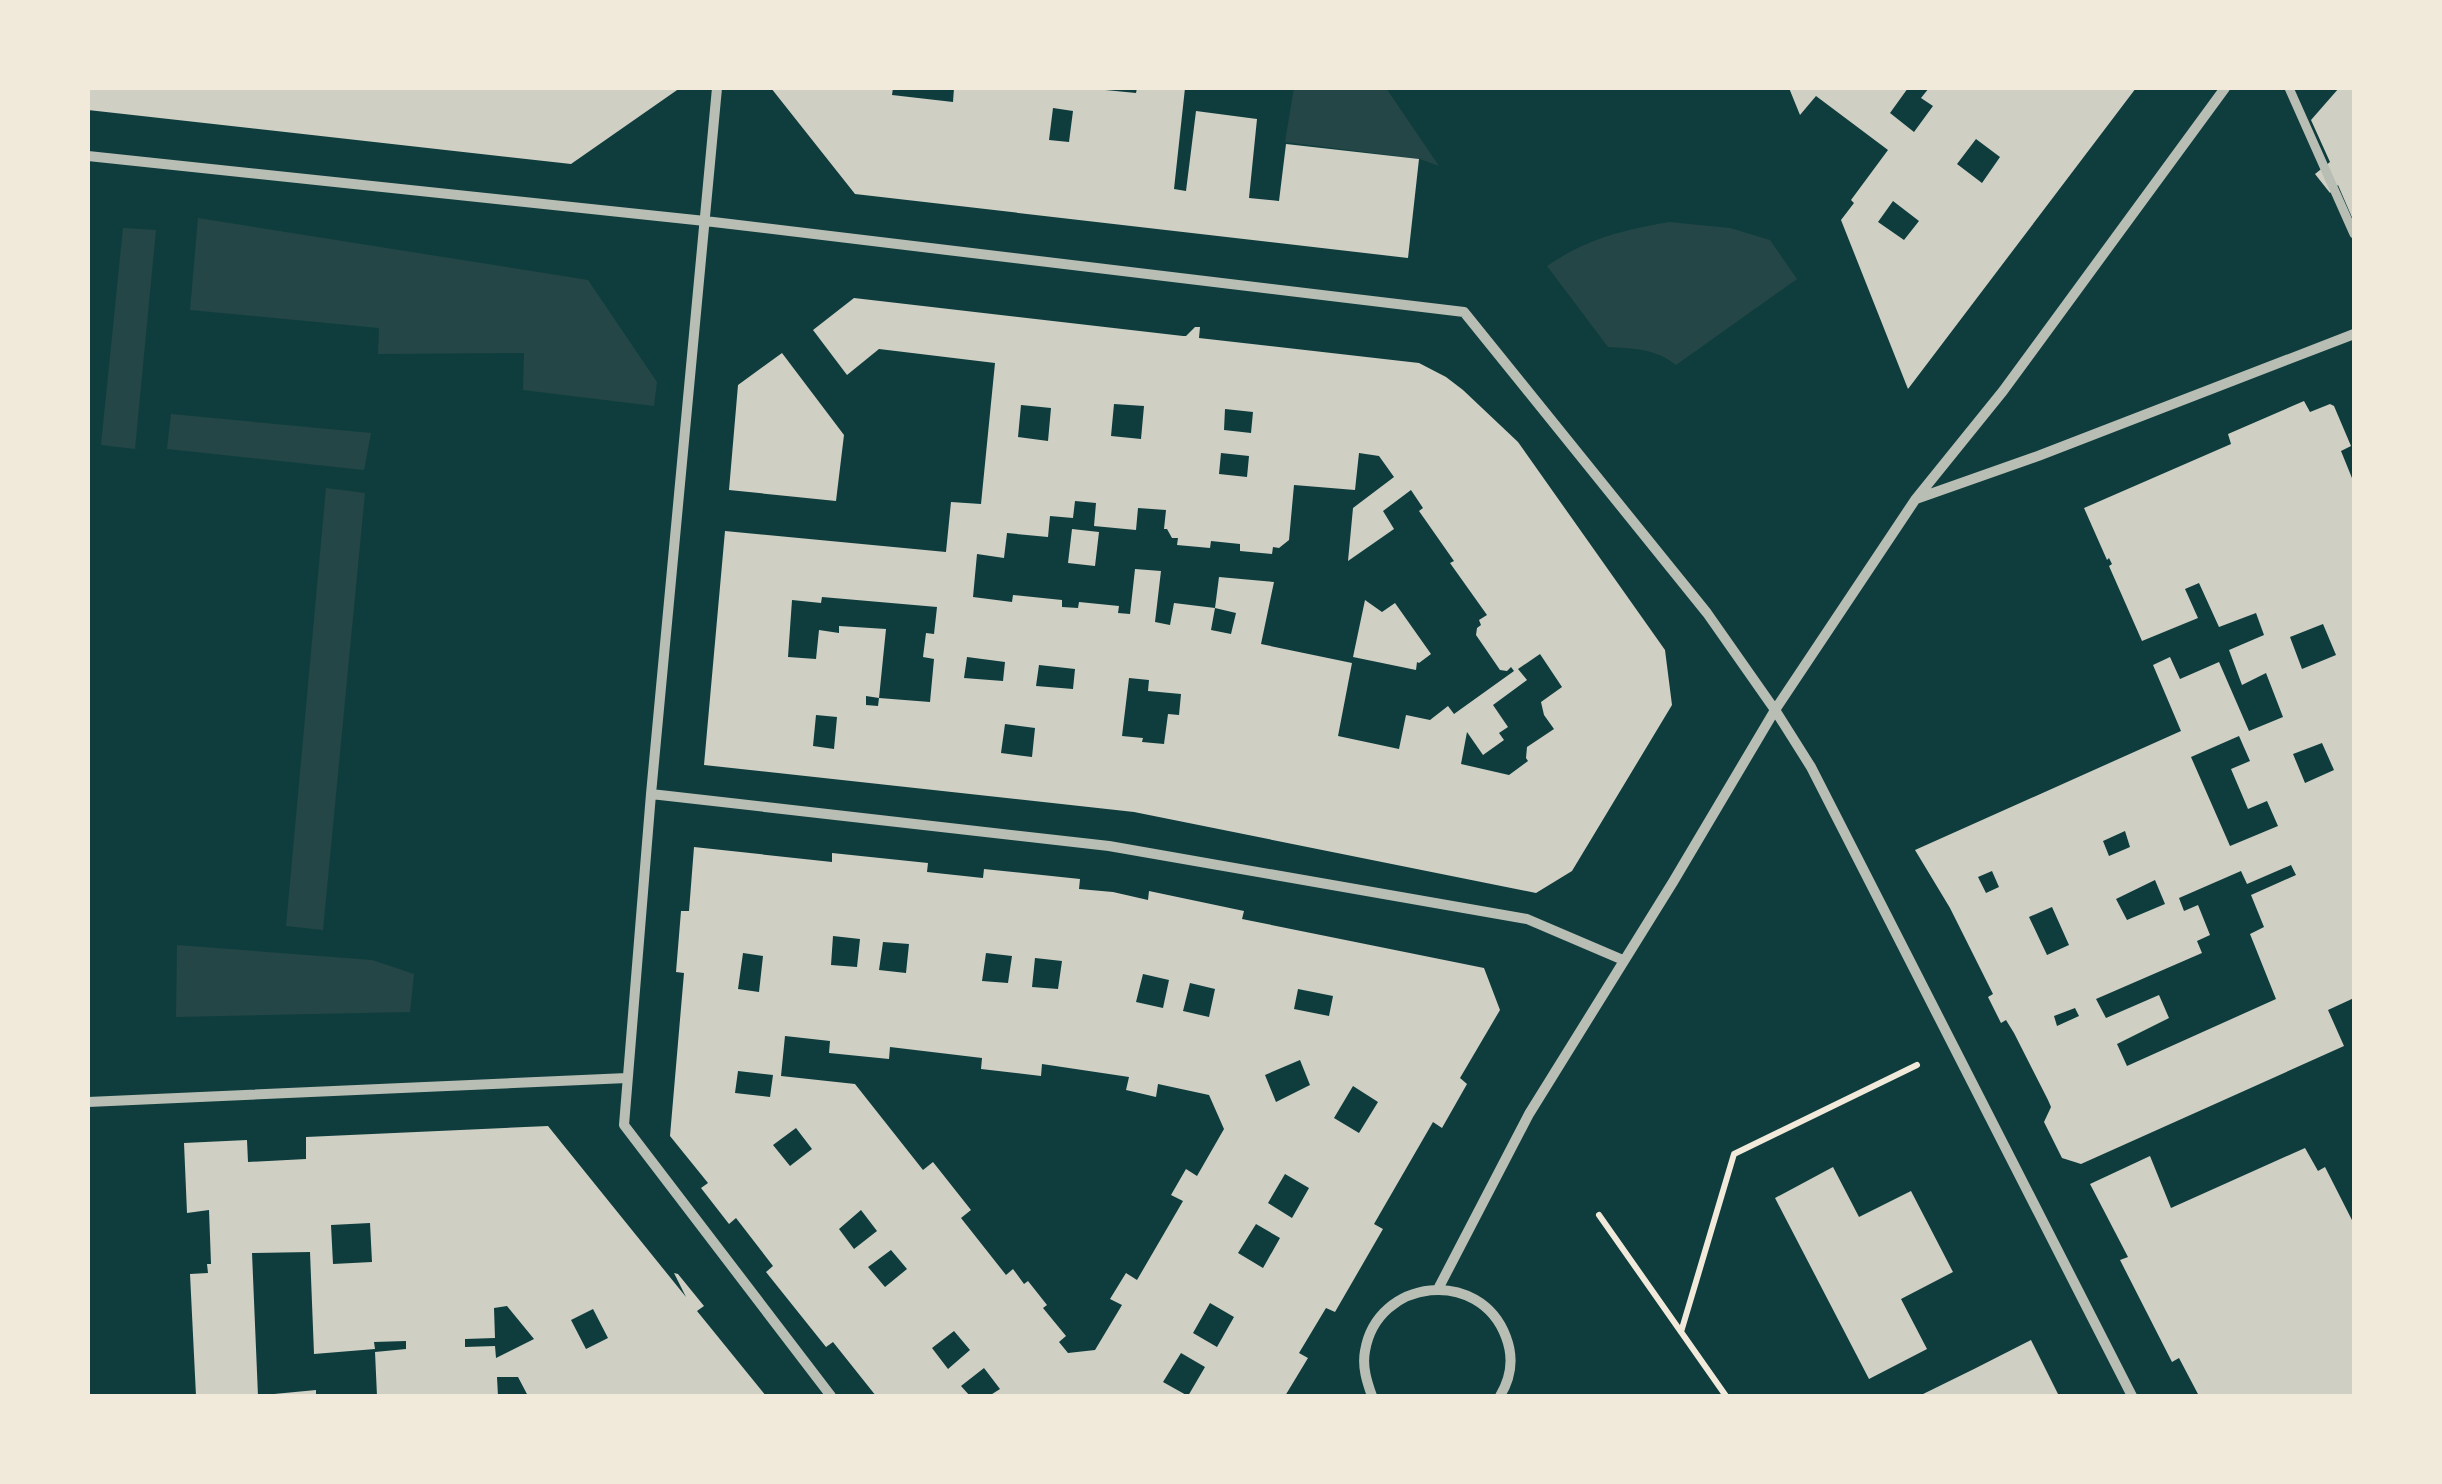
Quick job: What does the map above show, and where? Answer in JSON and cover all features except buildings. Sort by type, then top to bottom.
[{"type":"street","points":[[717,88],[624,1125],[831,1396]]},
{"type":"street","points":[[1438,1289],[1529,1114],[1775,710],[1915,500],[2003,391],[2226,88]]},
{"type":"street","points":[[2289,88],[2354,234]]},
{"type":"street","points":[[88,156],[705,221],[1464,312],[1707,613],[1775,710],[1825,795],[2132,1396]]},
{"type":"street","points":[[1915,500],[2354,334]]},
{"type":"street","points":[[651,794],[1128,849],[1526,919],[1623,960]]},
{"type":"street","points":[[88,1102],[627,1078]]},
{"type":"street","points":[[1372,1396],[1364,1353],[1372,1327],[1389,1308],[1412,1294],[1438,1289],[1457,1291],[1475,1300],[1491,1311],[1502,1327],[1511,1366],[1508,1391],[1500,1396]]},
{"type":"path","points":[[1681,1332],[1734,1154],[1927,1060]]},
{"type":"path","points":[[1599,1215],[1726,1396]]},
{"type":"shaded area","points":[[1294,88],[1386,88],[1439,166],[1420,159],[1285,142]]},
{"type":"shaded area","points":[[198,218],[588,280],[657,382],[654,406],[523,390],[524,353],[378,354],[379,328],[190,310]]},
{"type":"shaded area","points":[[1669,222],[1730,228],[1770,240],[1797,279],[1676,365],[1652,353],[1608,347],[1547,266],[1605,237]]},
{"type":"shaded area","points":[[123,228],[156,230],[135,449],[101,445]]},
{"type":"shaded area","points":[[171,414],[371,433],[364,470],[167,449]]},
{"type":"shaded area","points":[[326,488],[365,493],[323,930],[286,926]]},
{"type":"shaded area","points":[[177,945],[372,960],[414,974],[410,1012],[176,1017]]}]
